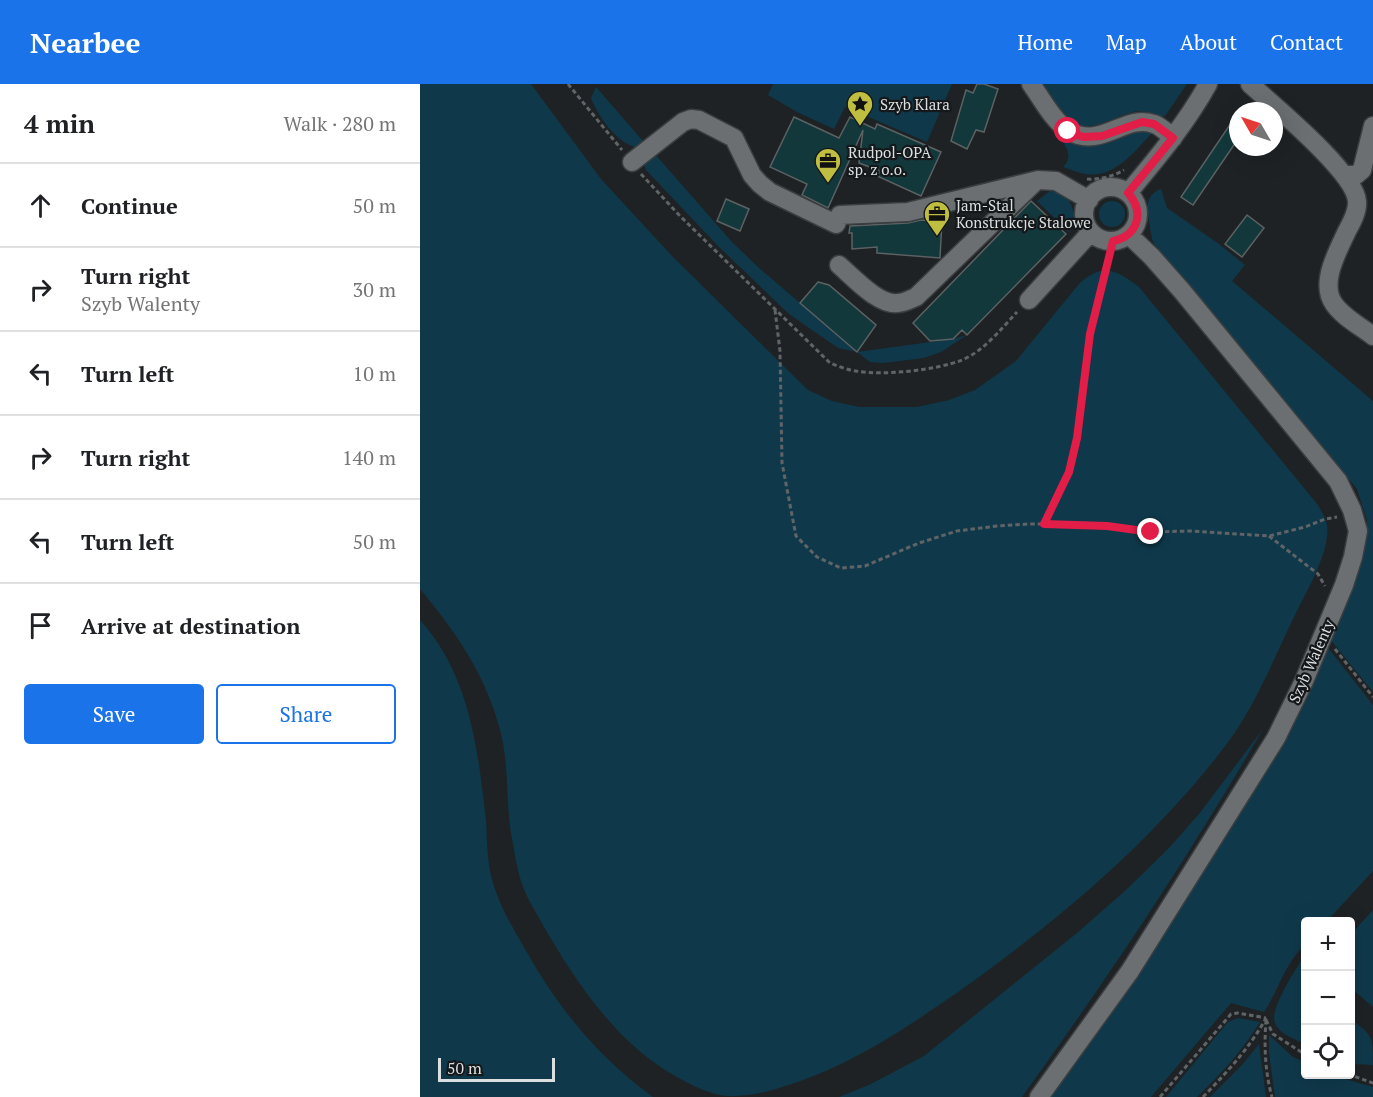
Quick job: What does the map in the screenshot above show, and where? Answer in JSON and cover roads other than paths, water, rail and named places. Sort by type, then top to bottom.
[{"type":"street","points":[[1031,84],[1055,118],[1068,131],[1083,137],[1102,136],[1142,122],[1154,124],[1173,138]]},
{"type":"street","points":[[1128,193],[1173,138],[1196,106],[1208,84]]},
{"type":"street","points":[[1250,84],[1318,145],[1344,175],[1358,201],[1354,217],[1336,255],[1329,286],[1330,297],[1338,309],[1373,336]]},
{"type":"street","points":[[632,162],[683,122],[691,119],[699,120],[734,138],[752,175],[770,192],[836,224],[840,215],[908,212],[1038,180],[1056,181],[1089,200]]},
{"type":"street","points":[[1344,175],[1356,175],[1362,170],[1373,126]]},
{"type":"street","points":[[839,265],[885,302],[898,303],[916,297],[1038,180]]},
{"type":"street","points":[[1102,189],[1120,189],[1128,193],[1137,206],[1138,214],[1134,229],[1121,238],[1105,241],[1091,232],[1084,216],[1089,200],[1102,189]]},
{"type":"street","points":[[1029,300],[1091,232]]},
{"type":"street","name":"Szyb Walenty","points":[[1040,1097],[1130,971],[1276,738],[1304,681],[1336,605],[1353,557],[1358,531],[1352,510],[1338,481],[1152,257],[1121,238]]},
{"type":"place","name":"Szyb Klara","points":[[860,127]]},
{"type":"place","name":"Rudpol-OPA sp. z o.o.","points":[[828,184]]},
{"type":"place","name":"Jam-Stal Konstrukcje Stalowe","points":[[937,237]]}]
